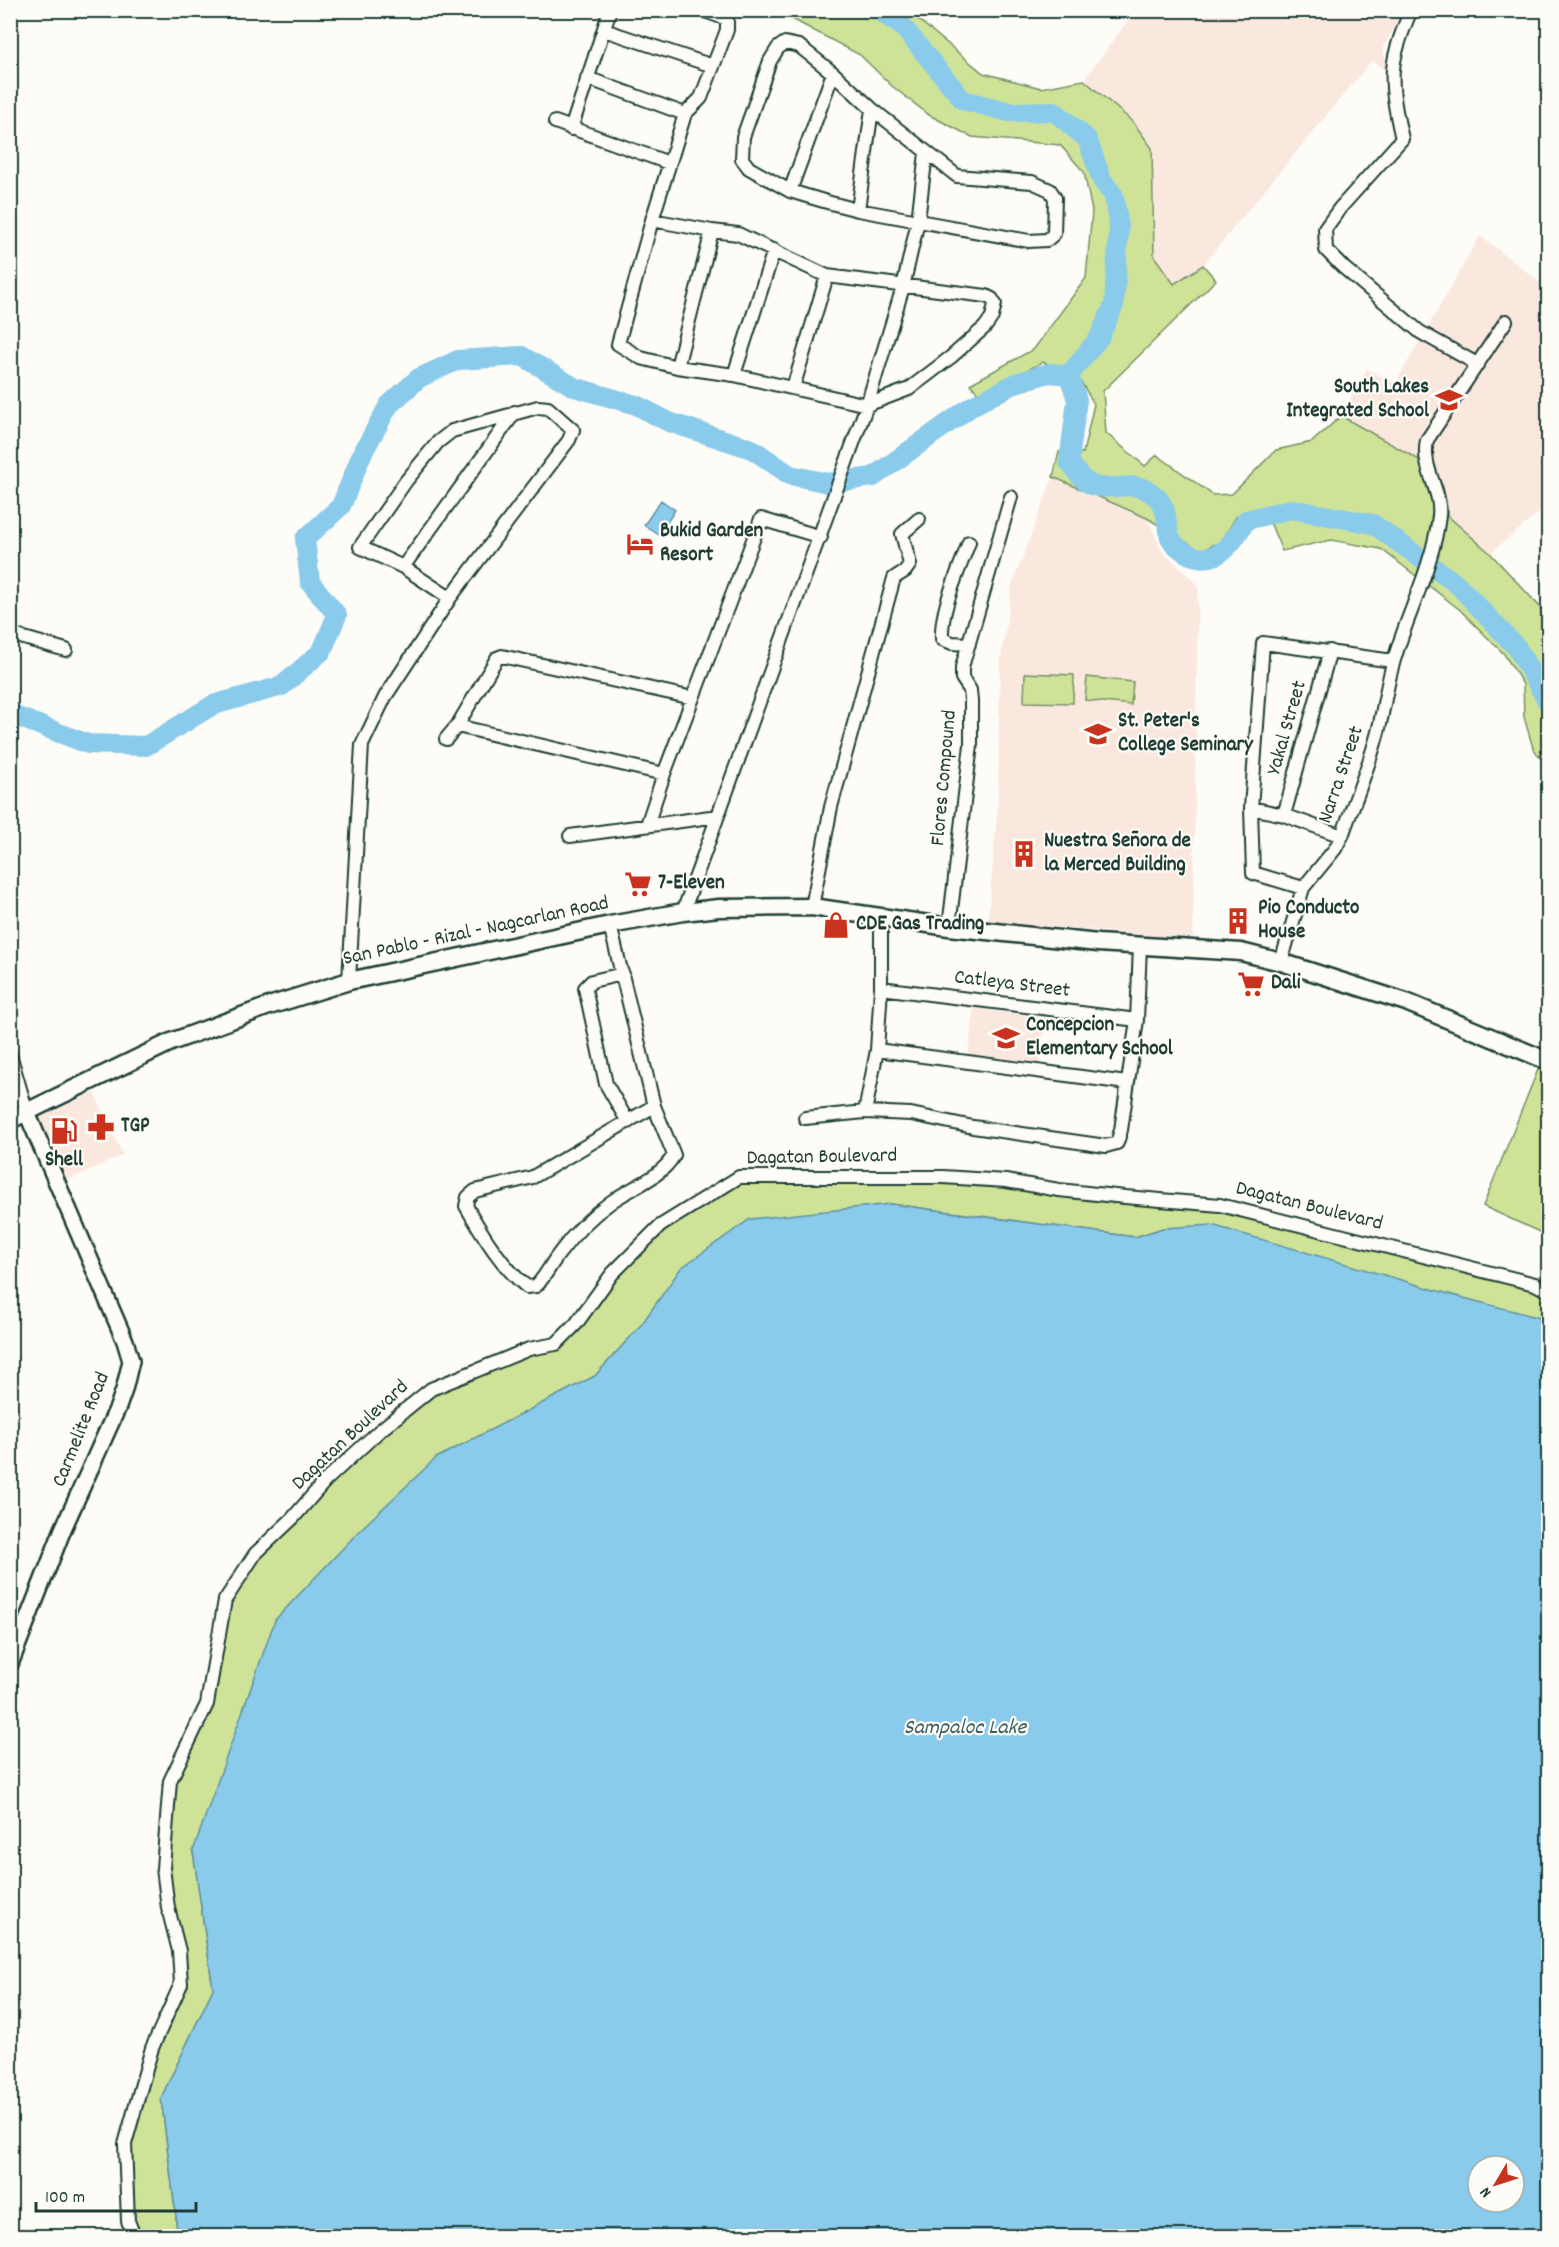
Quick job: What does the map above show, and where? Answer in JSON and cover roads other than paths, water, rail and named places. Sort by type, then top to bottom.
[{"type":"main road","name":"San Pablo - Rizal - Nagcarlan Road","points":[[10,1120],[171,1042],[269,1006],[349,981],[610,925],[719,908],[812,907],[949,927],[1140,946],[1241,952],[1281,962],[1406,1002],[1548,1061]]},
{"type":"street","points":[[571,129],[610,10]]},
{"type":"street","points":[[652,220],[738,234],[827,276],[986,296],[995,304],[992,317],[985,327],[909,389],[867,405],[734,375],[677,367],[641,358],[618,344],[652,220],[685,114],[701,98],[727,30],[727,19],[702,10]]},
{"type":"street","points":[[1411,10],[1402,33],[1393,70],[1395,103],[1402,139],[1340,208],[1325,229],[1326,249],[1344,268],[1420,332],[1478,364]]},
{"type":"street","points":[[604,30],[713,66]]},
{"type":"street","points":[[785,43],[799,46],[872,109],[957,176],[1032,182],[1050,190],[1055,198],[1054,234],[1047,240],[1029,241],[858,210],[790,191],[749,168],[742,159],[742,137],[770,61],[778,48],[785,43]]},
{"type":"street","points":[[790,191],[833,73]]},
{"type":"street","points":[[587,78],[685,114]]},
{"type":"street","points":[[858,210],[872,109]]},
{"type":"street","points":[[555,122],[669,163]]},
{"type":"street","points":[[683,912],[837,493],[867,405],[903,287],[918,221],[926,153]]},
{"type":"street","points":[[677,367],[712,231]]},
{"type":"street","points":[[734,375],[774,250]]},
{"type":"street","points":[[793,388],[827,276]]},
{"type":"street","name":"Narra Street","points":[[1281,962],[1303,888],[1335,849],[1342,836],[1378,733],[1393,661],[1430,558],[1439,514],[1437,495],[1427,470],[1425,452],[1427,440],[1506,321]]},
{"type":"street","points":[[349,981],[362,745],[385,697],[450,598],[569,440],[573,430],[548,408],[515,412],[452,431],[438,442],[406,482],[360,547],[403,567],[450,598]]},
{"type":"street","points":[[403,567],[515,412]]},
{"type":"street","name":"Flores Compound","points":[[949,927],[971,745],[970,690],[962,678],[962,667],[1011,497]]},
{"type":"street","points":[[647,825],[664,774],[761,519],[820,537]]},
{"type":"street","points":[[812,907],[831,807],[894,578],[905,571],[910,564],[902,534],[919,519]]},
{"type":"street","points":[[969,542],[941,630],[942,639],[952,643],[969,644]]},
{"type":"street","points":[[10,634],[66,650]]},
{"type":"street","points":[[1303,888],[1253,873],[1251,808],[1263,643],[1393,661]]},
{"type":"street","name":"Yakal Street","points":[[1284,815],[1330,651]]},
{"type":"street","points":[[446,739],[457,726],[497,658],[502,656],[693,698]]},
{"type":"street","points":[[457,726],[664,774]]},
{"type":"street","points":[[1251,808],[1284,815],[1342,836]]},
{"type":"street","points":[[570,837],[718,816]]},
{"type":"street","points":[[865,1112],[877,1050],[881,987],[881,917]]},
{"type":"street","points":[[610,925],[654,1106],[674,1155],[668,1165],[609,1203],[588,1221],[536,1286],[528,1287],[518,1280],[476,1223],[466,1206],[468,1197],[475,1191],[533,1177],[654,1106]]},
{"type":"street","points":[[805,1118],[865,1112],[911,1114],[973,1127],[1106,1146],[1117,1143],[1121,1131],[1137,1020],[1140,946]]},
{"type":"street","points":[[623,974],[592,981],[585,988],[606,1084],[628,1122]]},
{"type":"street","name":"Catleya Street","points":[[881,987],[1137,1020]]},
{"type":"street","points":[[877,1050],[1127,1083]]},
{"type":"street","points":[[10,1054],[27,1113]]},
{"type":"street","name":"Carmelite Road","points":[[10,1664],[63,1529],[118,1407],[130,1362],[125,1341],[27,1113]]},
{"type":"street","name":"Dagatan Boulevard","points":[[134,2236],[128,2221],[125,2144],[152,2048],[181,1984],[178,1951],[168,1908],[163,1868],[170,1781],[207,1704],[225,1600],[255,1554],[325,1481],[378,1432],[431,1389],[529,1349],[556,1344],[576,1324],[612,1274],[660,1226],[739,1177],[943,1177],[1006,1181],[1059,1190],[1220,1205],[1535,1284],[1548,1291]]},
{"type":"water","points":[[661,500],[675,510],[659,535],[644,525]]},
{"type":"water","name":"Sampaloc Lake","points":[[891,1204],[1135,1237],[1163,1228],[1212,1225],[1456,1296],[1548,1320],[1548,2236],[177,2236],[161,2098],[213,1989],[193,1851],[275,1620],[362,1528],[436,1458],[595,1376],[641,1325],[681,1268],[750,1219]]},
{"type":"waterway","points":[[878,10],[903,27],[963,100],[1009,112],[1054,111],[1087,139],[1102,180],[1114,196],[1119,228],[1114,305],[1099,338],[1069,375]]},
{"type":"waterway","points":[[10,714],[88,744],[146,746],[213,705],[282,686],[322,651],[337,615],[310,582],[305,539],[341,506],[362,454],[389,405],[419,378],[458,360],[522,356],[574,387],[636,405],[669,422],[752,449],[790,475],[828,483],[873,477],[972,406],[1016,383],[1049,373],[1069,375]]},
{"type":"waterway","points":[[1069,375],[1077,400],[1069,462],[1083,479],[1095,486],[1103,488],[1135,486],[1150,492],[1164,507],[1170,537],[1184,552],[1200,558],[1217,555],[1230,544],[1246,520],[1291,509],[1373,524],[1458,585],[1517,648],[1548,702]]},
{"type":"place","name":"South Lakes Integrated School","points":[[1449,400]]},
{"type":"place","name":"Bukid Garden Resort","points":[[640,544]]},
{"type":"place","name":"St. Peter's College Seminary","points":[[1098,734]]},
{"type":"place","name":"Nuestra Señora de la Merced Building","points":[[1024,854]]},
{"type":"place","name":"7-Eleven","points":[[638,884]]},
{"type":"place","name":"Pio Conducto House","points":[[1238,921]]},
{"type":"place","name":"CDE Gas Trading","points":[[836,925]]},
{"type":"place","name":"Dali","points":[[1251,984]]},
{"type":"place","name":"Concepcion Elementary School","points":[[1006,1038]]},
{"type":"place","name":"TGP","points":[[101,1127]]},
{"type":"place","name":"Shell","points":[[64,1131]]}]
